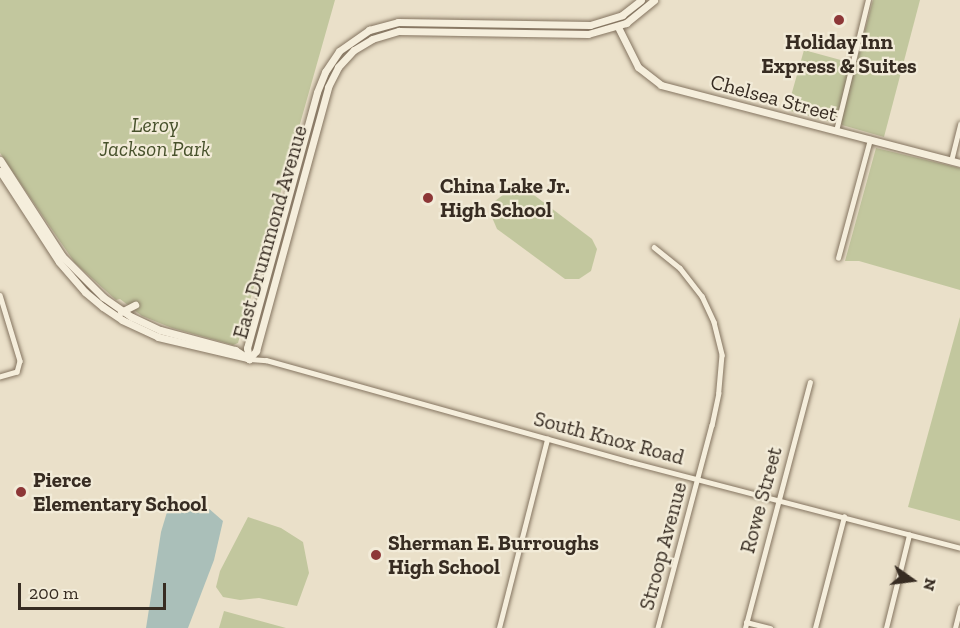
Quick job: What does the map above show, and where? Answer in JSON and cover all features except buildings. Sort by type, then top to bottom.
[{"type":"street","name":"East Drummond Avenue","points":[[249,359],[247,348],[317,92],[332,59],[344,47],[369,30],[398,22],[601,24],[642,0]]},
{"type":"street","name":"East Drummond Avenue","points":[[249,359],[256,351],[328,87],[338,67],[354,50],[372,39],[399,31],[588,34],[618,27],[638,16],[654,0]]},
{"type":"street","points":[[836,131],[868,0]]},
{"type":"street","name":"Chelsea Street","points":[[614,18],[638,67],[661,85],[960,163]]},
{"type":"street","points":[[951,161],[960,124]]},
{"type":"street","points":[[838,258],[870,139]]},
{"type":"street","points":[[0,160],[62,256],[89,285],[124,311],[160,330],[235,350],[249,359]]},
{"type":"street","points":[[0,171],[70,276],[103,307],[144,331],[177,343],[249,359]]},
{"type":"street","name":"Stroop Avenue","points":[[654,247],[680,268],[697,288],[714,322],[720,341],[722,374],[658,628]]},
{"type":"street","points":[[70,276],[116,311],[124,311],[135,304]]},
{"type":"street","points":[[0,295],[20,364],[17,372],[0,377]]},
{"type":"street","name":"South Knox Road","points":[[249,359],[266,360],[547,439],[960,548]]},
{"type":"street","name":"Rowe Street","points":[[746,625],[810,381]]},
{"type":"street","points":[[499,628],[547,439]]},
{"type":"street","points":[[815,628],[844,517]]},
{"type":"street","points":[[886,628],[909,535]]},
{"type":"street","points":[[955,628],[960,608]]},
{"type":"street","points":[[746,625],[770,628]]},
{"type":"green space","name":"Leroy Jackson Park","points":[[0,0],[335,0],[238,343],[233,345],[172,328],[142,316],[120,299],[116,300],[75,263],[0,153]]},
{"type":"green space","points":[[873,0],[920,0],[884,137],[842,125],[841,120]]},
{"type":"green space","points":[[804,50],[848,62],[851,69],[836,118],[828,121],[787,110]]},
{"type":"green space","points":[[876,148],[960,168],[960,290],[859,261],[845,261]]},
{"type":"green space","points":[[512,188],[526,189],[592,239],[597,249],[591,271],[579,279],[565,279],[497,229],[491,215],[495,201]]},
{"type":"green space","points":[[960,317],[960,521],[908,507]]},
{"type":"green space","points":[[248,517],[281,528],[303,542],[309,573],[297,606],[259,598],[240,600],[223,597],[216,587],[220,571]]},
{"type":"green space","points":[[224,611],[286,628],[219,628]]},
{"type":"water","points":[[173,501],[207,507],[223,521],[214,560],[188,628],[146,628],[161,532]]},
{"type":"place","name":"Holiday Inn Express & Suites","points":[[839,20]]},
{"type":"place","name":"China Lake Jr. High School","points":[[428,198]]},
{"type":"place","name":"Pierce Elementary School","points":[[21,492]]},
{"type":"place","name":"Sherman E. Burroughs High School","points":[[376,555]]}]
